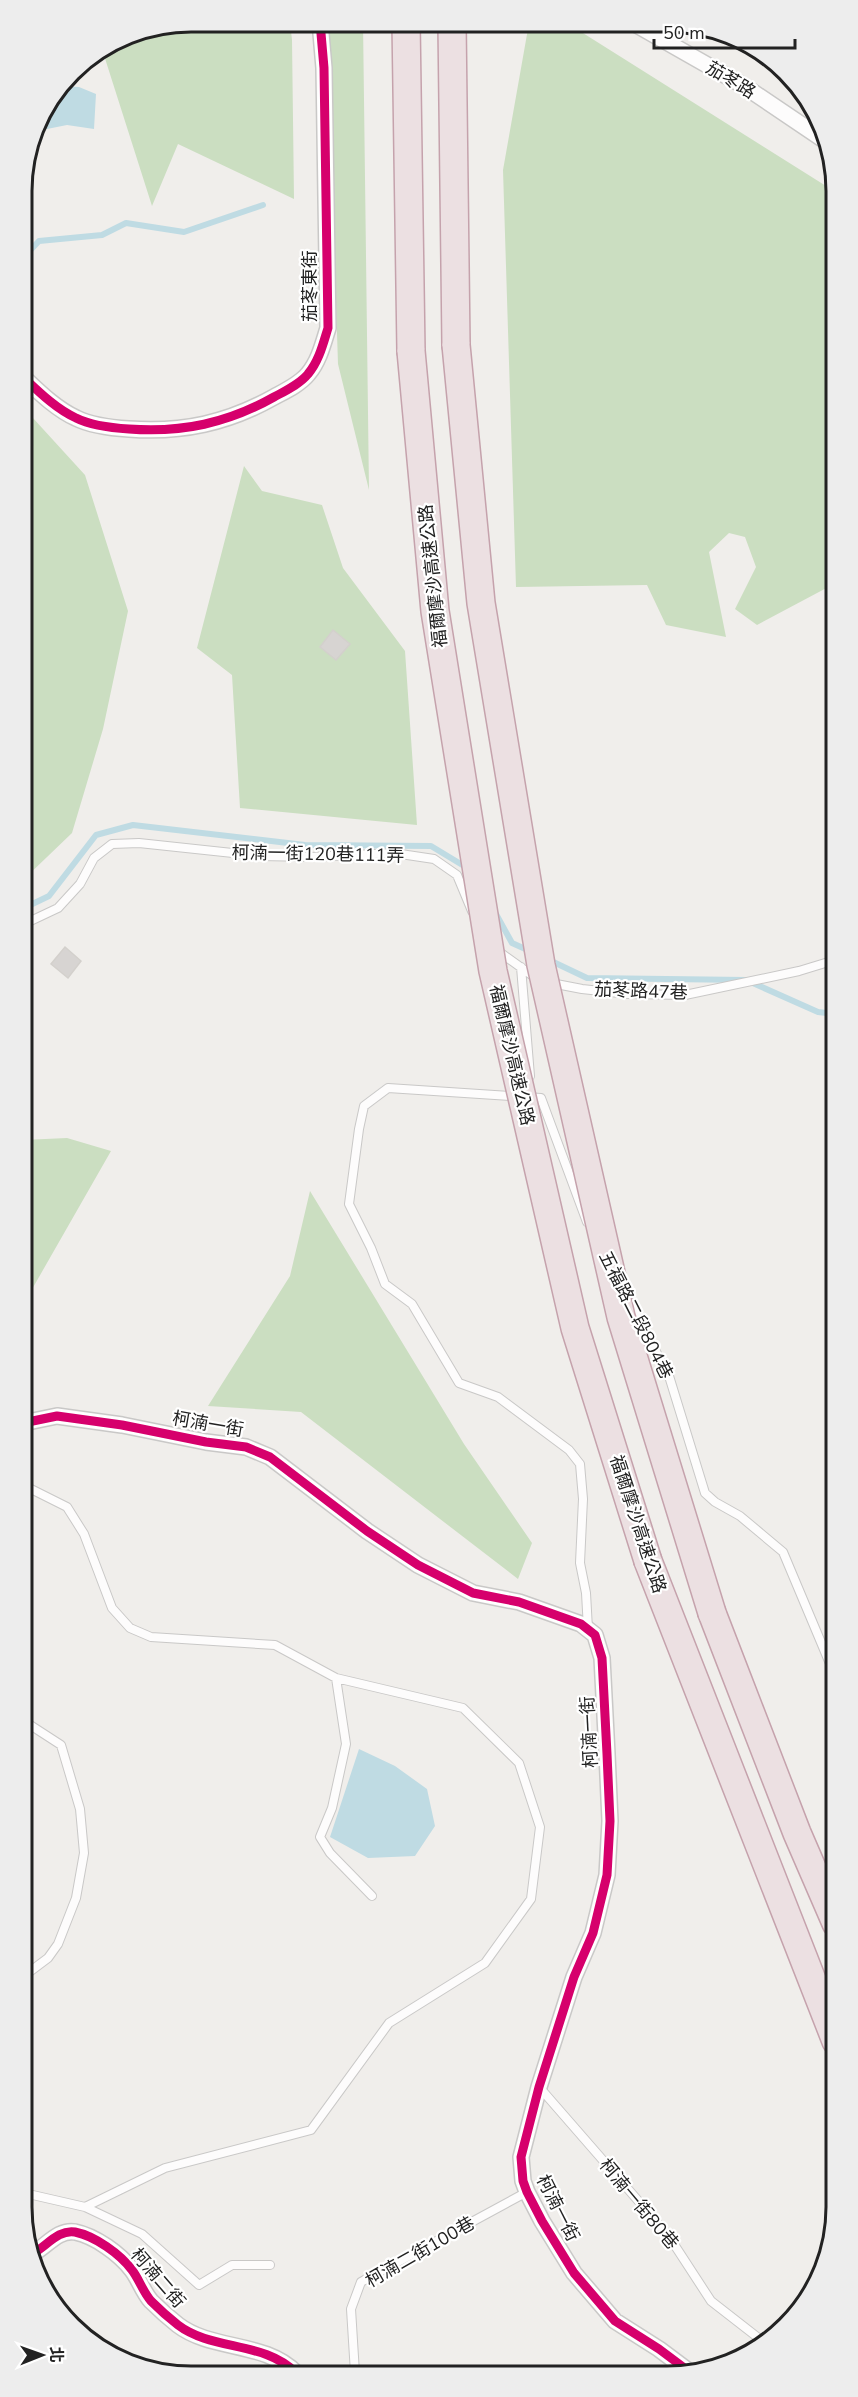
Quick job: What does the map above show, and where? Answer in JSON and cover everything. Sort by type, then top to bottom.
[{"type":"highway","name":"福爾摩沙高速公路","points":[[406,32],[411,351],[435,611],[493,971],[575,1328],[648,1561],[826,2016]]},
{"type":"highway","points":[[452,32],[456,345],[482,603],[541,965],[621,1317],[712,1613],[797,1833],[826,1900]]},
{"type":"street","name":"茄苳東街","points":[[32,386],[43,396],[76,418],[111,428],[159,432],[190,429],[234,416],[267,401],[308,375],[321,352],[328,328],[324,80],[321,32]]},
{"type":"street","name":"茄苳路","points":[[649,32],[744,86],[815,134]]},
{"type":"street","name":"柯湳一街","points":[[32,1421],[57,1416],[246,1447],[270,1457],[367,1531],[418,1565],[473,1593],[519,1602],[581,1624],[595,1635],[602,1658],[610,1821],[607,1875],[593,1933],[574,1977],[539,2087],[521,2157],[527,2192],[574,2273],[615,2321],[680,2365]]},
{"type":"street","name":"柯湳二街","points":[[38,2250],[56,2236],[73,2231],[84,2235],[106,2247],[131,2268],[150,2300],[180,2327],[200,2337],[268,2355],[285,2366]]},
{"type":"lane","name":"柯湳一街120巷111弄","points":[[32,920],[58,908],[80,884],[94,858],[112,844],[139,843],[260,856],[311,857],[394,853],[434,859],[457,875],[471,910],[495,950],[521,967]]},
{"type":"lane","name":"茄苳路47巷","points":[[521,967],[540,981],[582,989],[628,994],[685,995],[799,971],[826,963]]},
{"type":"lane","points":[[521,967],[531,1096],[388,1088],[364,1106],[349,1204],[371,1248],[385,1284],[412,1304],[459,1383],[498,1396],[569,1450],[580,1464],[583,1499],[580,1563],[586,1593],[588,1630]]},
{"type":"lane","name":"五福路二段804巷","points":[[531,1096],[541,1098],[587,1222],[669,1376],[705,1493],[715,1502],[740,1516],[783,1552],[826,1654]]},
{"type":"lane","points":[[32,1489],[68,1507],[84,1534],[112,1608],[130,1628],[151,1637],[275,1645],[336,1678],[463,1708],[519,1763],[540,1827],[531,1899],[485,1963],[389,2022],[311,2130],[165,2168],[85,2207]]},
{"type":"lane","points":[[336,1678],[346,1744],[332,1808],[320,1837],[330,1852],[372,1896]]},
{"type":"lane","points":[[32,1726],[61,1745],[80,1809],[84,1853],[75,1898],[58,1944],[48,1958],[32,1970]]},
{"type":"lane","name":"柯湳一街80巷","points":[[539,2087],[668,2235],[711,2301],[758,2337]]},
{"type":"lane","name":"柯湳二街100巷","points":[[355,2366],[351,2309],[362,2282],[527,2192]]},
{"type":"lane","points":[[32,2195],[85,2207],[141,2234],[199,2284],[232,2265],[270,2265]]},
{"type":"green space","points":[[180,32],[291,32],[294,199],[178,144],[152,206],[104,57],[139,40]]},
{"type":"green space","points":[[327,32],[363,32],[369,490],[338,364]]},
{"type":"green space","points":[[527,32],[581,32],[826,186],[826,588],[757,625],[735,609],[756,567],[745,537],[729,533],[709,552],[726,637],[666,625],[647,585],[516,587],[503,170]]},
{"type":"green space","points":[[32,417],[85,475],[128,611],[103,729],[72,833],[32,871]]},
{"type":"green space","points":[[244,466],[262,491],[322,505],[343,568],[405,651],[417,825],[240,808],[232,675],[197,648]]},
{"type":"green space","points":[[67,1138],[111,1151],[32,1289],[32,1140]]},
{"type":"green space","points":[[310,1191],[464,1444],[532,1543],[518,1579],[301,1412],[208,1406],[290,1276]]},
{"type":"water","points":[[71,87],[79,87],[96,94],[94,129],[67,125],[44,130],[58,102]]},
{"type":"water","points":[[359,1749],[395,1766],[427,1789],[435,1826],[415,1856],[368,1858],[330,1837]]},
{"type":"building","points":[[333,630],[350,644],[336,660],[320,647]]},
{"type":"building","points":[[65,947],[81,961],[68,978],[51,964]]},
{"type":"waterway","points":[[32,248],[39,241],[102,235],[126,223],[184,232],[263,205]]},
{"type":"waterway","points":[[32,904],[49,896],[96,835],[133,825],[305,845],[431,846],[469,869]]},
{"type":"waterway","points":[[496,914],[512,943],[532,952]]},
{"type":"waterway","points":[[547,959],[587,978],[746,980],[818,1012],[826,1013]]},
{"type":"cycle path","points":[[32,385],[54,405],[82,421],[122,429],[149,430],[186,427],[222,420],[257,406],[287,390],[308,374],[318,358],[328,328],[324,68],[321,32]]},
{"type":"cycle path","points":[[32,1421],[57,1416],[246,1447],[270,1457],[367,1531],[418,1565],[473,1593],[519,1602],[581,1624],[595,1635],[602,1658],[607,1754],[610,1821],[607,1875],[593,1933],[574,1977],[539,2087],[521,2157],[523,2181],[542,2221],[574,2273],[615,2321],[680,2365]]},
{"type":"cycle path","points":[[38,2250],[63,2233],[75,2232],[91,2237],[106,2246],[127,2264],[151,2301],[178,2325],[206,2339],[269,2356],[287,2366]]}]
